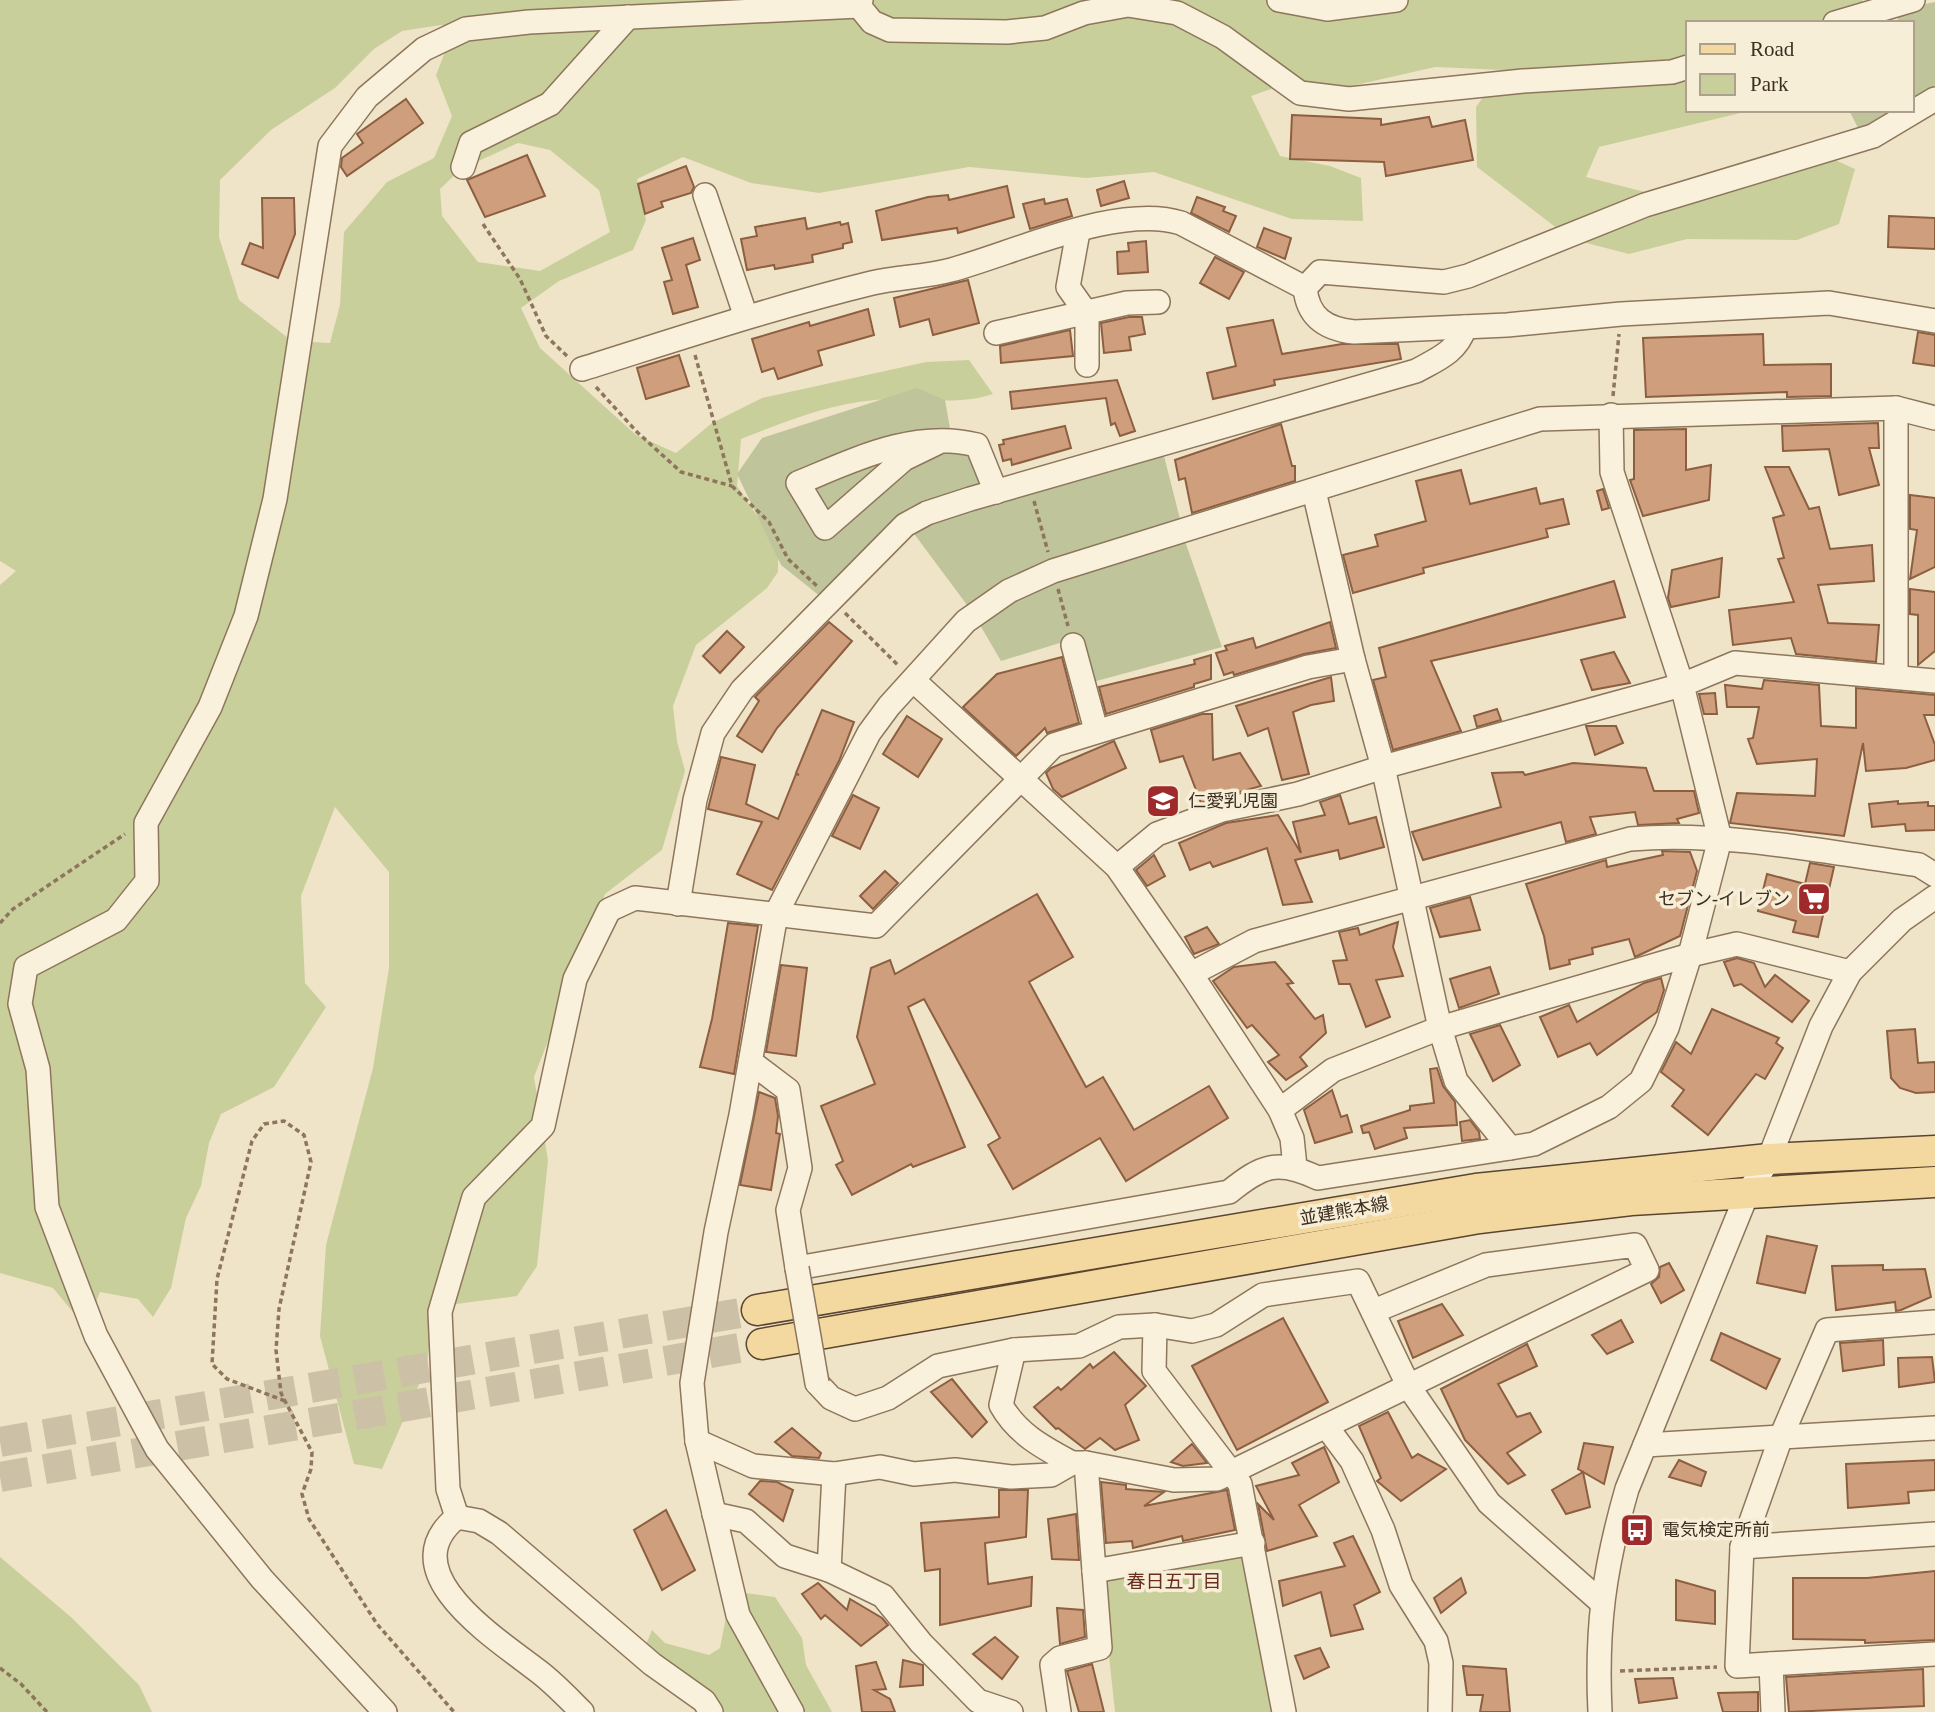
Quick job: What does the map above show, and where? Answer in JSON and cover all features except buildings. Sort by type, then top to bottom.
[{"type":"main road","name":"並建熊本線","points":[[757,1310],[1476,1189],[1769,1159],[1935,1151]]},
{"type":"main road","name":"並建熊本線","points":[[762,1344],[1479,1218],[1631,1200],[1935,1182]]},
{"type":"street","points":[[1279,0],[1327,9],[1396,0]]},
{"type":"street","points":[[1842,21],[1913,0]]},
{"type":"street","points":[[385,1712],[262,1579],[157,1448],[96,1336],[47,1207],[38,1069],[20,1004],[26,967],[116,919],[147,881],[146,823],[209,707],[246,616],[275,499],[330,146],[367,97],[424,49],[467,29],[860,3],[872,22],[890,30],[1007,32],[1045,28],[1084,13],[1128,5],[1177,13],[1223,37],[1300,93],[1349,99],[1523,81],[1660,73],[1686,67]]},
{"type":"street","points":[[463,167],[471,143],[550,104],[628,17]]},
{"type":"street","points":[[1914,112],[1935,99]]},
{"type":"street","points":[[1913,112],[1873,136],[1645,205],[1468,276],[1444,282],[1320,272],[1305,288],[1306,300],[1316,319],[1335,330],[1465,327],[1621,314],[1829,303],[1935,321]]},
{"type":"street","points":[[705,195],[746,317]]},
{"type":"street","points":[[582,369],[746,317],[876,282],[948,271],[1118,219],[1163,217],[1181,223],[1305,288]]},
{"type":"street","points":[[1078,232],[1068,287],[1087,314],[1087,365]]},
{"type":"street","points":[[996,333],[1127,303],[1158,302]]},
{"type":"street","points":[[678,904],[695,800],[713,733],[742,690],[905,525],[927,513],[996,492],[1416,371],[1448,354],[1460,341],[1465,327]]},
{"type":"street","points":[[1896,408],[1896,676]]},
{"type":"street","points":[[792,1712],[738,1615],[697,1441],[692,1383],[716,1232],[751,1062],[776,914],[869,733],[913,680],[966,621],[1009,591],[1053,571],[1540,419],[1896,408],[1935,418]]},
{"type":"street","points":[[797,1268],[1229,1192],[1258,1169],[1295,1167],[1318,1178],[1534,1144],[1609,1107],[1641,1081],[1667,1028],[1690,954],[1720,839],[1682,685],[1612,472],[1611,415]]},
{"type":"street","points":[[937,443],[904,459],[825,528],[798,483],[892,445],[964,441],[977,445],[996,492]]},
{"type":"street","points":[[1314,491],[1353,659],[1382,767],[1440,1028],[1456,1081],[1510,1147]]},
{"type":"street","points":[[1073,645],[1096,730]]},
{"type":"street","points":[[457,1517],[448,1489],[440,1312],[474,1197],[543,1126],[575,979],[610,910],[635,898],[876,926],[1054,745],[1308,667],[1353,659]]},
{"type":"street","points":[[1116,867],[1157,834],[1222,810],[1298,794],[1382,767],[1682,685],[1735,663],[1935,681]]},
{"type":"street","points":[[913,680],[1116,867],[1191,974],[1280,1110],[1292,1138],[1295,1167]]},
{"type":"street","points":[[1191,974],[1254,941],[1630,839],[1669,835],[1720,839],[1919,865],[1935,875]]},
{"type":"street","points":[[1600,1712],[1601,1602],[1615,1533],[1645,1445],[1747,1194],[1769,1159],[1821,1026],[1850,972],[1902,920],[1935,897]]},
{"type":"street","points":[[1280,1110],[1333,1070],[1440,1028],[1690,954],[1737,944],[1850,972]]},
{"type":"street","points":[[751,1062],[788,1090],[800,1168],[788,1210],[817,1383],[831,1398],[855,1409],[888,1398],[938,1366],[1014,1350],[1079,1346],[1119,1327],[1155,1325],[1192,1331],[1216,1325],[1263,1295],[1358,1282],[1409,1387],[1489,1503],[1601,1602]]},
{"type":"street","points":[[1014,1350],[1002,1405],[1010,1421],[1035,1443],[1079,1463],[1174,1480],[1205,1481],[1233,1472],[1647,1270],[1635,1245],[1486,1265],[1374,1311]]},
{"type":"street","points":[[1935,1322],[1827,1330],[1781,1437],[1742,1547],[1737,1666],[1935,1654]]},
{"type":"street","points":[[1155,1325],[1154,1371],[1240,1484],[1284,1712]]},
{"type":"street","points":[[1326,1426],[1352,1461],[1382,1530],[1401,1585],[1436,1642],[1441,1663],[1440,1712]]},
{"type":"street","points":[[1645,1445],[1935,1429]]},
{"type":"street","points":[[697,1441],[753,1466],[834,1474],[880,1467],[914,1474],[955,1470],[1010,1477],[1051,1475],[1079,1463]]},
{"type":"street","points":[[1059,1712],[1052,1665],[1060,1658],[1100,1648],[1094,1571],[1079,1463]]},
{"type":"street","points":[[829,1570],[834,1474]]},
{"type":"street","points":[[714,1514],[746,1521],[785,1556],[829,1570],[883,1596],[921,1643],[978,1700],[1011,1712]]},
{"type":"street","points":[[457,1517],[442,1530],[434,1550],[436,1570],[450,1594],[472,1621],[541,1674],[582,1712]]},
{"type":"street","points":[[457,1517],[479,1521],[499,1532],[652,1664],[704,1702],[711,1712]]},
{"type":"street","points":[[1742,1547],[1935,1534]]},
{"type":"street","points":[[1094,1571],[1253,1543]]},
{"type":"street","points":[[1771,1664],[1773,1712]]},
{"type":"path","points":[[1611,415],[1621,314]]},
{"type":"path","points":[[690,335],[732,486],[769,522],[788,559],[913,680]]},
{"type":"path","points":[[1029,483],[1073,645]]},
{"type":"path","points":[[0,923],[13,909],[108,843],[146,823]]},
{"type":"path","points":[[285,1401],[227,1379],[212,1364],[217,1279],[252,1141],[264,1124],[284,1121],[304,1135],[311,1162],[279,1309],[276,1350],[281,1393],[312,1452],[311,1469],[302,1494],[309,1519],[377,1624],[454,1712]]},
{"type":"path","points":[[1618,1671],[1737,1666]]},
{"type":"path","points":[[0,1668],[21,1684],[47,1712]]},
{"type":"green space","points":[[0,0],[1862,0],[1880,21],[1686,21],[1686,112],[1745,112],[1599,147],[1586,177],[1645,192],[1706,185],[1826,156],[1855,169],[1839,224],[1797,240],[1687,239],[1629,254],[1571,239],[1477,167],[1476,107],[1503,70],[1435,67],[1343,88],[1297,80],[1251,96],[1280,156],[1330,166],[1361,178],[1363,221],[1292,219],[1154,172],[1086,178],[969,167],[819,193],[751,183],[683,157],[637,179],[646,220],[633,250],[559,281],[521,308],[540,348],[636,435],[676,453],[712,423],[762,398],[926,362],[969,360],[993,394],[964,400],[890,399],[840,405],[741,439],[737,486],[778,547],[778,572],[767,588],[696,645],[673,706],[677,741],[685,771],[662,850],[605,894],[534,1077],[548,1160],[537,1266],[517,1296],[433,1307],[427,1366],[382,1469],[354,1464],[320,1336],[326,1245],[373,1068],[389,968],[389,872],[335,807],[301,896],[305,983],[326,1007],[274,1087],[221,1114],[209,1143],[201,1186],[186,1218],[171,1288],[153,1317],[138,1299],[100,1292],[86,1328],[53,1288],[0,1273],[0,585],[16,571],[0,561]],"holes":[[[441,25],[454,29],[436,75],[452,116],[434,158],[387,182],[344,232],[340,305],[330,343],[292,341],[239,300],[219,237],[220,180],[271,130],[335,88],[374,49],[402,31]],[[518,143],[550,150],[599,190],[610,232],[540,271],[478,262],[442,216],[440,189],[461,169]]]},
{"type":"green space","points":[[1935,2],[1935,85],[1914,101],[1914,21],[1898,21],[1898,10]]},
{"type":"green space","points":[[1850,112],[1899,112],[1860,132]]},
{"type":"green space","points":[[917,388],[945,400],[951,434],[983,436],[1006,482],[912,510],[821,597],[781,565],[737,474],[762,438]]},
{"type":"green space","points":[[1163,452],[1181,523],[970,609],[912,531],[932,520]]},
{"type":"green space","points":[[1185,541],[1222,647],[1089,683],[1076,638],[1001,661],[980,625],[1004,603],[1032,589]]},
{"type":"green space","points":[[1247,1554],[1277,1712],[1115,1712],[1101,1581],[1106,1574]]},
{"type":"green space","points":[[0,1557],[72,1618],[139,1685],[152,1712],[0,1712]]},
{"type":"green space","points":[[731,1591],[775,1597],[802,1638],[806,1665],[832,1712],[709,1712],[642,1654],[652,1630],[665,1643],[709,1655],[720,1648]]},
{"type":"tunnel","points":[[0,1442],[757,1310]]},
{"type":"tunnel","points":[[0,1477],[762,1344]]},
{"type":"place","name":"仁愛乳児園","points":[[1163,801]]},
{"type":"place","name":"セブン-イレブン","points":[[1814,899]]},
{"type":"place","name":"電気検定所前","points":[[1637,1530]]},
{"type":"district","name":"春日五丁目","points":[[1174,1581]]}]
